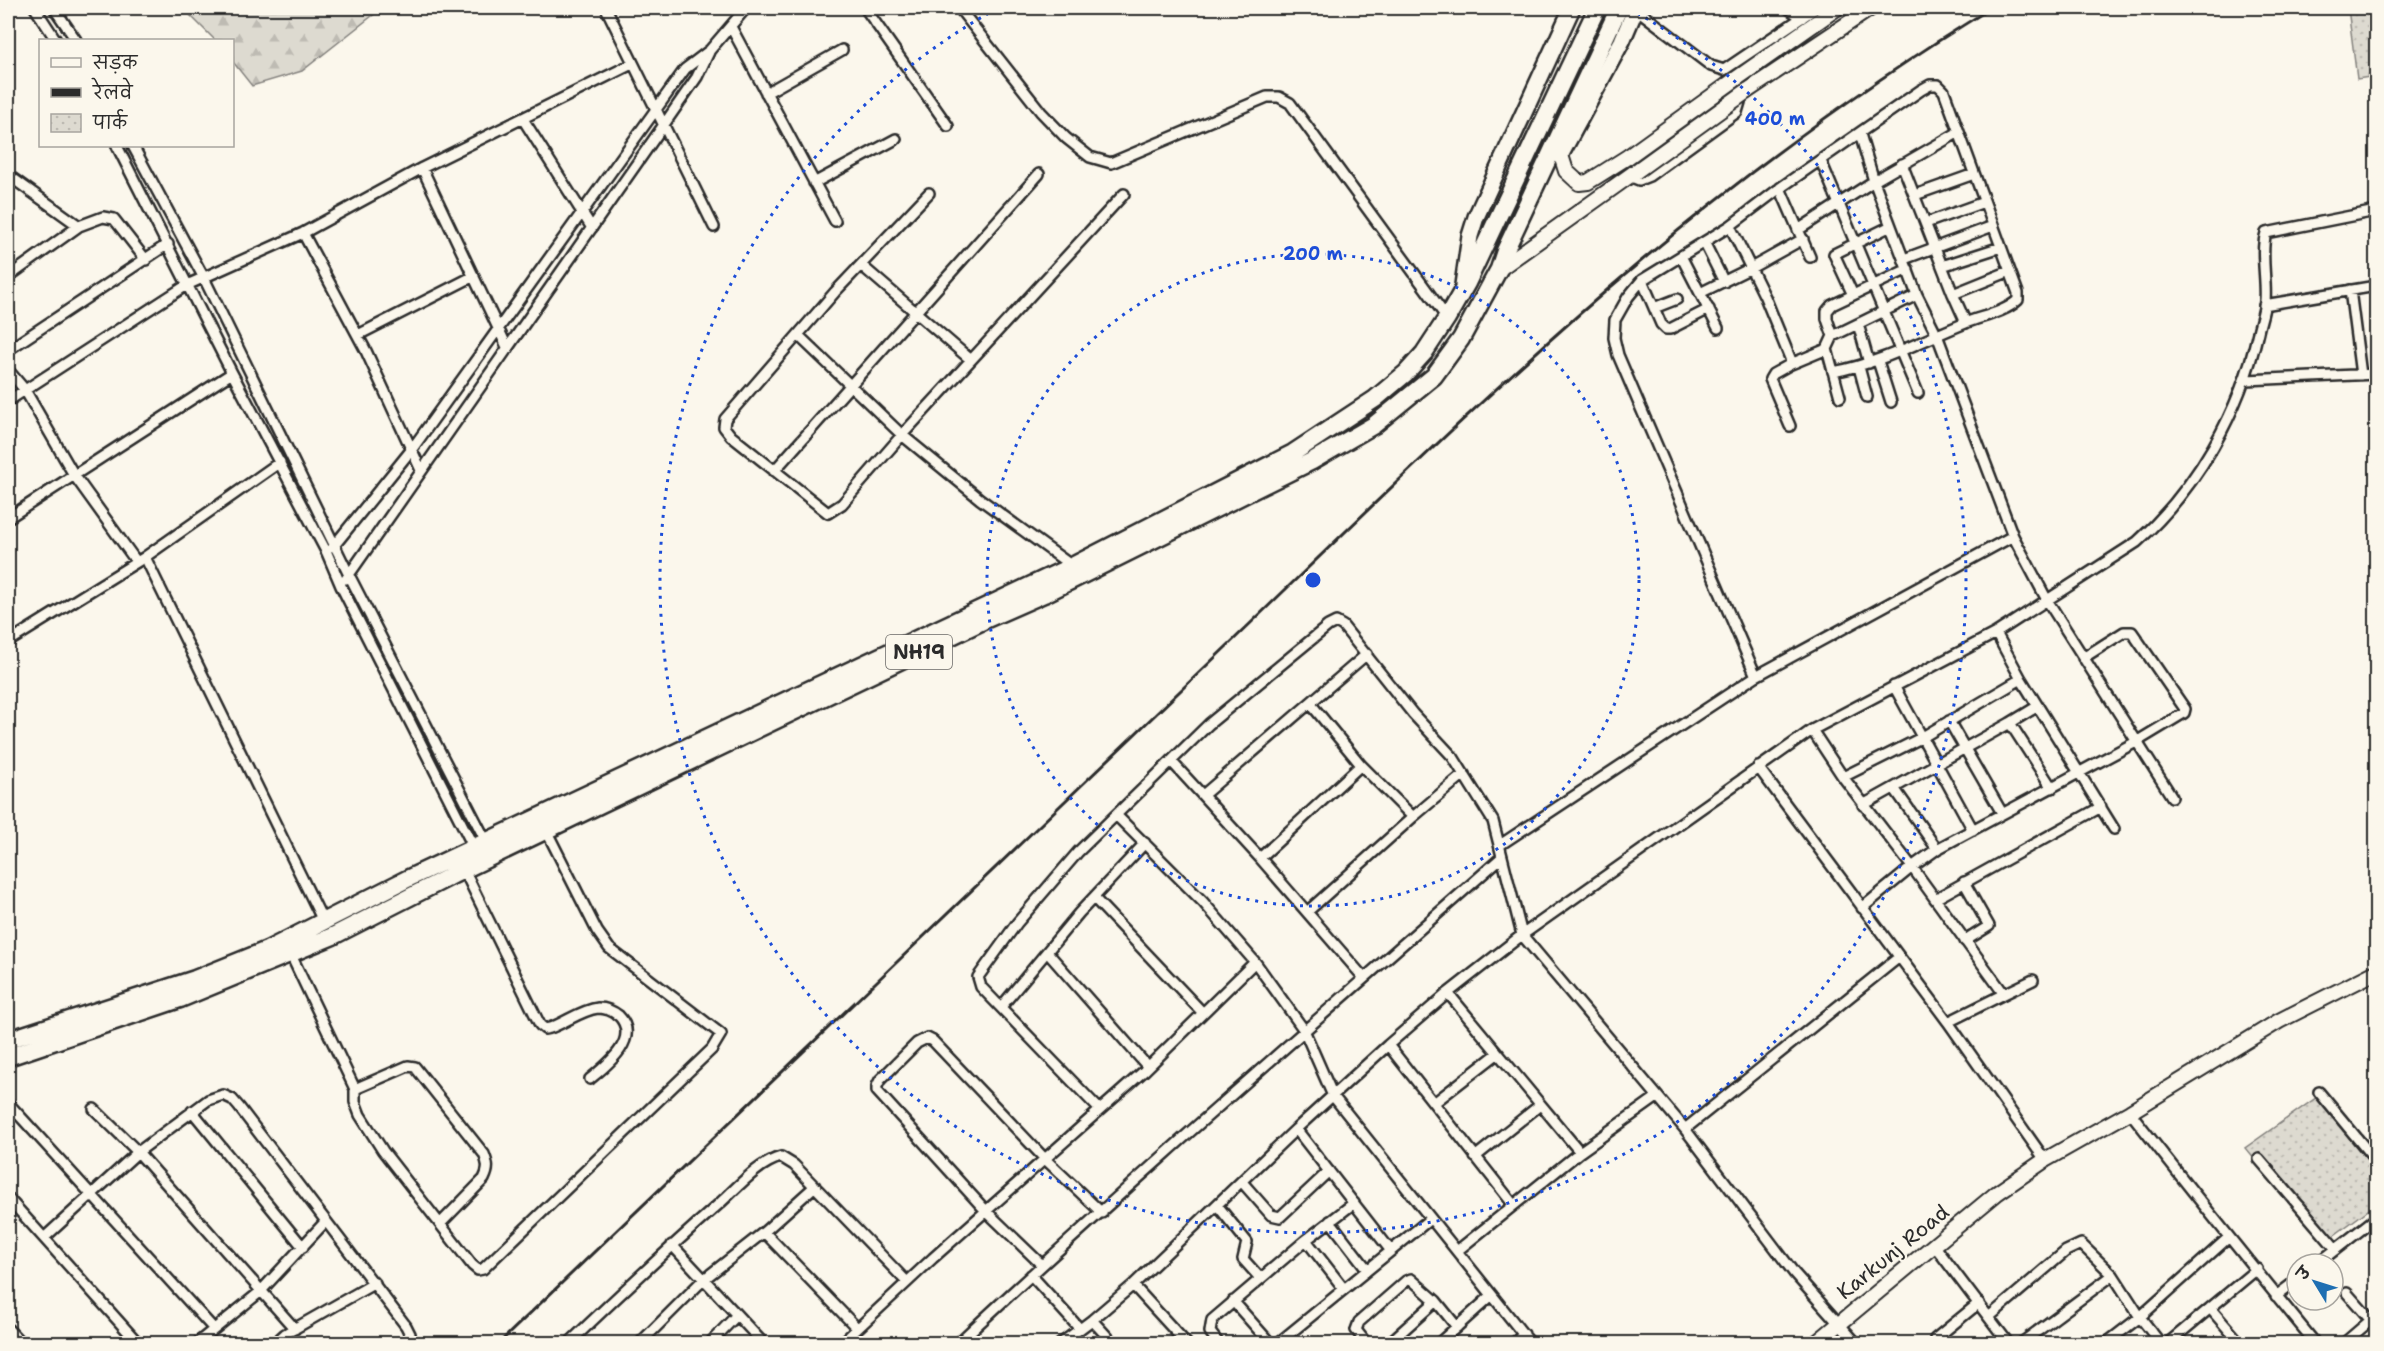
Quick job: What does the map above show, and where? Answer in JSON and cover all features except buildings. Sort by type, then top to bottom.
[{"type":"highway","name":"NH19","points":[[8,1040],[195,979],[267,950],[409,878],[1072,566],[1293,453],[1334,428],[1375,399],[1406,373],[1424,353],[1447,318],[1461,294],[1597,8]]},
{"type":"highway","name":"NH19","points":[[8,1057],[180,999],[333,936],[546,830],[987,619],[1044,594],[1312,461],[1374,424],[1434,376],[1461,339],[1499,269],[1505,251],[1631,8]]},
{"type":"main road","points":[[1461,294],[1470,236],[1476,218],[1572,8]]},
{"type":"main road","points":[[1559,147],[1566,171],[1580,183],[1588,182],[1629,156],[1837,8]]},
{"type":"main road","points":[[1499,269],[1748,91],[1871,8]]},
{"type":"main road","name":"Karkunj Road","points":[[1815,1344],[1997,1193],[2045,1160],[2130,1112],[2288,1016],[2376,972]]},
{"type":"street","points":[[35,8],[55,39]]},
{"type":"street","points":[[54,8],[75,39]]},
{"type":"street","points":[[606,8],[714,227]]},
{"type":"street","points":[[327,553],[412,450],[685,69],[710,50],[746,8]]},
{"type":"street","points":[[866,8],[948,126]]},
{"type":"street","points":[[959,8],[1041,112],[1066,138],[1090,157],[1110,163],[1267,97],[1279,96],[1290,103],[1447,318]]},
{"type":"street","points":[[1631,8],[1711,66],[1724,70],[1740,102],[1737,112],[1649,176],[1639,180],[1632,174]]},
{"type":"street","points":[[1788,8],[1802,18]]},
{"type":"street","points":[[1724,70],[1814,8]]},
{"type":"street","points":[[731,27],[835,221]]},
{"type":"street","points":[[341,586],[663,126],[697,76],[710,50]]},
{"type":"street","points":[[766,93],[842,50]]},
{"type":"street","points":[[8,401],[187,285],[303,233],[422,168],[632,64]]},
{"type":"street","points":[[1756,676],[1618,355],[1614,338],[1615,320],[1628,297],[1642,280],[1730,226],[1780,188],[1930,85],[1938,85],[1944,91],[2018,293],[2018,300],[2012,306],[1874,362],[1833,372]]},
{"type":"street","points":[[523,119],[592,228]]},
{"type":"street","points":[[1700,293],[1751,268],[1801,234],[1838,204],[1959,132]]},
{"type":"street","points":[[1860,134],[1874,181],[1917,295],[1937,335],[2013,536],[2047,600],[2172,797]]},
{"type":"street","points":[[814,183],[896,139]]},
{"type":"street","points":[[118,147],[232,373],[327,553],[341,586],[480,846]]},
{"type":"street","points":[[135,147],[204,278],[480,846]]},
{"type":"street","points":[[1821,161],[1918,393]]},
{"type":"street","points":[[1902,164],[1966,323]]},
{"type":"street","points":[[422,168],[508,349]]},
{"type":"street","points":[[774,471],[914,311],[1039,174]]},
{"type":"street","points":[[1915,195],[1974,174]]},
{"type":"street","points":[[8,189],[11,177],[80,226]]},
{"type":"street","points":[[1780,188],[1810,257]]},
{"type":"street","points":[[929,193],[861,265],[725,419],[724,427],[731,436],[828,513],[842,504],[902,435],[1124,194]]},
{"type":"street","points":[[1926,223],[1984,202]]},
{"type":"street","points":[[1060,1344],[1133,1285],[1388,1045],[1448,993],[1522,935],[1812,730],[1996,633],[2137,542],[2157,524],[2199,471],[2215,445],[2246,380],[2264,305],[2265,236],[2268,232],[2376,211]]},
{"type":"street","points":[[8,277],[80,226],[103,218],[114,219],[146,260]]},
{"type":"street","points":[[1730,226],[1765,297],[1791,364]]},
{"type":"street","points":[[1853,295],[1834,254],[1892,226]]},
{"type":"street","points":[[1904,259],[1993,226]]},
{"type":"street","points":[[303,233],[358,335],[422,470]]},
{"type":"street","points":[[1704,242],[1724,282]]},
{"type":"street","points":[[8,351],[168,244]]},
{"type":"street","points":[[1942,266],[2001,247]]},
{"type":"street","points":[[1681,256],[1718,328]]},
{"type":"street","points":[[861,265],[971,360]]},
{"type":"street","points":[[1833,336],[1827,319],[1827,311],[1832,305],[1908,269]]},
{"type":"street","points":[[1953,294],[2010,271]]},
{"type":"street","points":[[358,335],[474,276]]},
{"type":"street","points":[[1642,280],[1661,324],[1665,328],[1670,329],[1709,309]]},
{"type":"street","points":[[2264,305],[2376,286]]},
{"type":"street","points":[[2350,291],[2361,375]]},
{"type":"street","points":[[1840,397],[1827,349],[1833,336],[1917,295]]},
{"type":"street","points":[[1654,308],[1677,299]]},
{"type":"street","points":[[1858,324],[1891,402]]},
{"type":"street","points":[[798,335],[902,435],[980,499],[1072,566]]},
{"type":"street","points":[[1790,426],[1770,379],[1773,374],[1791,364],[1827,349]]},
{"type":"street","points":[[1859,367],[1867,397]]},
{"type":"street","points":[[8,370],[25,390],[74,476],[140,559],[324,923]]},
{"type":"street","points":[[8,518],[232,373]]},
{"type":"street","points":[[2246,380],[2376,374]]},
{"type":"street","points":[[8,642],[140,559],[280,462]]},
{"type":"street","points":[[1500,845],[1756,676],[2013,536]]},
{"type":"street","points":[[1100,1110],[978,981],[981,970],[1017,923],[1078,852],[1209,724],[1336,622],[1343,626],[1413,714],[1453,757],[1493,821],[1522,935],[1684,1129],[1794,1273],[1857,1344]]},
{"type":"street","points":[[1862,908],[1937,849],[2182,716],[2185,709],[2132,632],[2124,632],[2083,658]]},
{"type":"street","points":[[1996,633],[2021,679],[2114,830]]},
{"type":"street","points":[[1203,795],[1367,654]]},
{"type":"street","points":[[1843,777],[1922,738],[2021,679]]},
{"type":"street","points":[[1894,686],[1973,830]]},
{"type":"street","points":[[1310,703],[1361,765],[1413,817]]},
{"type":"street","points":[[1863,805],[2038,706]]},
{"type":"street","points":[[1948,722],[2002,813]]},
{"type":"street","points":[[2010,723],[2052,788]]},
{"type":"street","points":[[1812,730],[1863,805],[1912,867],[2004,994]]},
{"type":"street","points":[[1171,761],[1260,858],[1364,978]]},
{"type":"street","points":[[1260,858],[1361,765]]},
{"type":"street","points":[[1758,767],[1898,958],[1948,1022],[2045,1160]]},
{"type":"street","points":[[1307,912],[1464,774]]},
{"type":"street","points":[[1894,788],[1937,849]]},
{"type":"street","points":[[1935,898],[2101,807]]},
{"type":"street","points":[[1117,816],[1203,902],[1255,962],[1304,1030],[1333,1096],[1531,1344]]},
{"type":"street","points":[[291,955],[356,1089],[356,1102],[360,1115],[383,1151],[472,1265],[478,1270],[488,1267],[712,1049],[721,1035],[609,948],[597,931],[546,830]]},
{"type":"street","points":[[1001,1007],[1094,898],[1145,843]]},
{"type":"street","points":[[957,1344],[1304,1030],[1502,857]]},
{"type":"street","points":[[464,870],[540,1026],[545,1029],[550,1028],[598,1008],[615,1013],[624,1022],[628,1030],[626,1038],[608,1064],[590,1079]]},
{"type":"street","points":[[1964,882],[1989,926],[1965,941]]},
{"type":"street","points":[[1094,898],[1203,1013]]},
{"type":"street","points":[[1047,952],[1148,1067]]},
{"type":"street","points":[[1684,1129],[1898,958]]},
{"type":"street","points":[[841,1344],[907,1282],[1148,1067],[1255,962]]},
{"type":"street","points":[[1948,1022],[2033,980]]},
{"type":"street","points":[[1448,993],[1580,1152]]},
{"type":"street","points":[[1042,1265],[987,1212],[877,1091],[880,1080],[917,1043],[927,1038],[933,1041],[1046,1159],[1102,1213]]},
{"type":"street","points":[[1388,1045],[1513,1204]]},
{"type":"street","points":[[1434,1103],[1497,1054]]},
{"type":"street","points":[[356,1089],[408,1066],[414,1067],[484,1154],[488,1172],[484,1179],[440,1224]]},
{"type":"street","points":[[2319,1092],[2376,1161]]},
{"type":"street","points":[[44,1238],[138,1152],[192,1111],[216,1096],[224,1095],[232,1099],[375,1283],[406,1326],[410,1334],[407,1344]]},
{"type":"street","points":[[1457,1251],[1580,1152],[1657,1097]]},
{"type":"street","points":[[8,1103],[213,1328]]},
{"type":"street","points":[[1475,1157],[1540,1105]]},
{"type":"street","points":[[94,1109],[138,1152],[295,1329]]},
{"type":"street","points":[[192,1111],[303,1246]]},
{"type":"street","points":[[2130,1112],[2228,1238],[2257,1269],[2316,1344]]},
{"type":"street","points":[[1296,1130],[1391,1251]]},
{"type":"street","points":[[568,1344],[672,1245],[754,1173],[774,1159],[781,1157],[787,1159],[815,1186],[907,1282]]},
{"type":"street","points":[[2259,1159],[2336,1249]]},
{"type":"street","points":[[1242,1182],[1272,1215],[1280,1217],[1329,1171]]},
{"type":"street","points":[[639,1344],[704,1280],[764,1232],[815,1186]]},
{"type":"street","points":[[8,1197],[139,1344]]},
{"type":"street","points":[[1219,1344],[1210,1332],[1209,1326],[1212,1320],[1305,1240],[1354,1203]]},
{"type":"street","points":[[1216,1205],[1247,1242],[1243,1259],[1260,1278]]},
{"type":"street","points":[[2332,1252],[2376,1218]]},
{"type":"street","points":[[1277,1344],[1430,1219]]},
{"type":"street","points":[[196,1344],[213,1328],[261,1292],[326,1221]]},
{"type":"street","points":[[1330,1221],[1367,1269]]},
{"type":"street","points":[[764,1232],[857,1329]]},
{"type":"street","points":[[2105,1344],[2140,1317],[2228,1238]]},
{"type":"street","points":[[1305,1240],[1344,1289]]},
{"type":"street","points":[[1989,1317],[2075,1245],[2081,1244],[2113,1275],[2140,1317],[2161,1344]]},
{"type":"street","points":[[672,1245],[764,1344]]},
{"type":"street","points":[[1935,1245],[2009,1344]]},
{"type":"street","points":[[2167,1344],[2257,1269]]},
{"type":"street","points":[[1031,1275],[1080,1329]]},
{"type":"street","points":[[2020,1344],[2113,1275]]},
{"type":"street","points":[[1367,1344],[1356,1330],[1359,1322],[1411,1279],[1436,1301],[1457,1327]]},
{"type":"street","points":[[274,1344],[295,1329],[375,1283]]},
{"type":"street","points":[[1133,1285],[1186,1344]]},
{"type":"street","points":[[2276,1296],[2285,1289]]},
{"type":"street","points":[[2343,1344],[2374,1323],[2347,1293]]},
{"type":"street","points":[[1441,1343],[1492,1296]]},
{"type":"street","points":[[1233,1301],[1271,1344]]},
{"type":"street","points":[[1388,1344],[1436,1301]]},
{"type":"street","points":[[1935,1339],[1979,1303]]},
{"type":"street","points":[[2210,1308],[2241,1344]]},
{"type":"street","points":[[709,1344],[737,1315]]},
{"type":"street","points":[[1092,1320],[1114,1344]]},
{"type":"street","points":[[8,1329],[22,1344]]},
{"type":"street","points":[[1513,1344],[1524,1334]]},
{"type":"green space","points":[[183,8],[382,8],[302,71],[252,86],[234,63],[234,39],[214,39]]},
{"type":"green space","points":[[2348,8],[2376,8],[2376,76],[2357,79]]},
{"type":"green space","points":[[2320,1095],[2376,1161],[2376,1204],[2325,1242],[2245,1148]]},
{"type":"railway","points":[[498,1344],[1379,499],[1586,308],[1682,227],[1811,128],[1900,66],[1991,8]]}]
